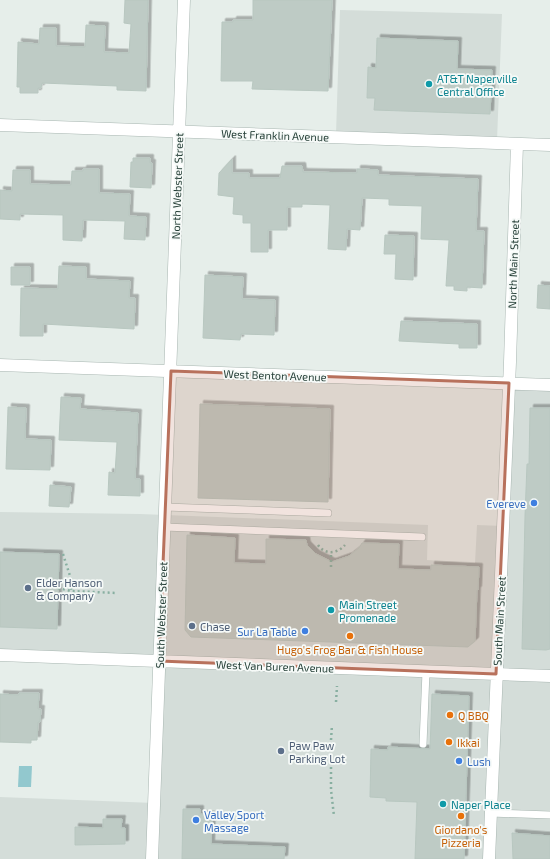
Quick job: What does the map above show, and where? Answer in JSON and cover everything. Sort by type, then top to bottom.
[{"type":"street","name":"North Webster Street","points":[[171,371],[184,0]]},
{"type":"street","name":"West Franklin Avenue","points":[[0,125],[550,145]]},
{"type":"street","name":"North Main Street","points":[[509,383],[517,144]]},
{"type":"street","name":"West Benton Avenue","points":[[0,365],[550,385]]},
{"type":"street","name":"South Webster Street","points":[[152,859],[171,371]]},
{"type":"street","name":"South Main Street","points":[[489,859],[509,383]]},
{"type":"street","name":"West Van Buren Avenue","points":[[0,655],[550,676]]},
{"type":"lane","points":[[165,506],[328,513]]},
{"type":"lane","points":[[164,527],[422,537]]},
{"type":"lane","points":[[423,744],[426,672]]},
{"type":"lane","points":[[491,813],[550,815]]},
{"type":"path","points":[[316,540],[324,551],[331,553],[339,551],[344,547],[349,540],[350,534]]},
{"type":"path","points":[[330,566],[331,553]]},
{"type":"path","points":[[63,554],[71,579],[71,591]]},
{"type":"path","points":[[58,588],[71,591],[118,593]]},
{"type":"path","points":[[328,649],[329,644]]},
{"type":"path","points":[[336,702],[337,686]]},
{"type":"path","points":[[331,740],[332,725]]},
{"type":"path","points":[[331,762],[331,790],[334,816]]},
{"type":"highlighted area","points":[[171,371],[509,383],[496,674],[159,661]]},
{"type":"shaded area","points":[[340,10],[502,14],[497,140],[336,134]]},
{"type":"shaded area","points":[[509,385],[550,389],[550,859],[0,859],[0,797],[154,803],[160,661],[0,657],[0,512],[140,514],[428,525],[427,560],[475,563],[477,525],[503,526]]},
{"type":"water","points":[[19,766],[32,766],[31,787],[18,787]]},
{"type":"building","points":[[125,0],[148,0],[146,91],[117,90],[117,86],[42,83],[41,88],[38,88],[38,93],[20,93],[20,87],[17,87],[18,42],[39,44],[40,28],[56,28],[56,46],[85,47],[86,25],[105,26],[104,52],[129,53],[131,24],[124,23]]},
{"type":"building","points":[[253,0],[332,0],[328,91],[252,89],[253,81],[221,81],[222,22],[233,22],[233,20],[253,20]]},
{"type":"building","name":"AT&T Naperville Central Office","points":[[377,38],[458,41],[457,69],[492,70],[490,114],[374,110],[375,98],[367,98],[368,67],[376,68]]},
{"type":"building","points":[[133,158],[150,158],[150,163],[152,163],[151,188],[130,187],[131,162],[133,162]]},
{"type":"building","points":[[232,159],[232,173],[249,173],[249,178],[280,178],[282,166],[302,166],[303,172],[357,173],[357,169],[362,169],[378,170],[378,175],[478,179],[476,231],[484,231],[482,288],[467,287],[467,291],[454,290],[454,286],[446,286],[449,240],[421,239],[422,206],[389,205],[389,199],[362,198],[360,230],[347,229],[346,250],[328,249],[330,205],[302,204],[302,207],[287,207],[287,230],[268,230],[268,252],[251,252],[251,223],[243,223],[243,215],[233,214],[234,197],[218,195],[219,173]]},
{"type":"building","points":[[83,169],[99,169],[99,193],[130,194],[129,216],[146,217],[145,240],[124,239],[125,221],[83,220],[82,241],[63,240],[63,215],[20,214],[20,220],[0,219],[0,190],[12,191],[13,170],[30,170],[30,184],[71,185],[72,171],[83,171]]},
{"type":"building","points":[[385,235],[414,236],[413,280],[395,279],[396,254],[384,254]]},
{"type":"building","points":[[59,266],[86,267],[86,279],[130,281],[129,298],[135,298],[134,329],[43,324],[43,336],[20,336],[21,288],[58,289]]},
{"type":"building","points":[[11,267],[30,267],[30,285],[11,285]]},
{"type":"building","points":[[205,275],[243,277],[242,299],[275,300],[274,335],[241,334],[240,340],[203,338]]},
{"type":"building","points":[[538,285],[550,286],[550,309],[537,308]]},
{"type":"building","points":[[401,321],[477,324],[477,348],[459,348],[459,344],[399,341]]},
{"type":"building","points":[[61,397],[81,398],[80,409],[138,413],[135,479],[140,479],[140,496],[108,495],[109,472],[115,473],[117,442],[59,440]]},
{"type":"building","points":[[200,404],[330,409],[328,502],[198,498]]},
{"type":"building","points":[[8,407],[26,408],[25,439],[51,440],[50,470],[6,469]]},
{"type":"building","points":[[530,408],[550,408],[550,649],[546,650],[522,649],[525,516],[527,464],[529,464]]},
{"type":"building","points":[[50,485],[71,487],[69,507],[49,506]]},
{"type":"building","name":"Main Street Promenade","points":[[187,535],[235,538],[234,563],[266,564],[266,539],[306,540],[307,545],[316,554],[332,562],[349,556],[359,548],[362,543],[399,544],[398,569],[431,570],[431,565],[479,567],[475,641],[468,647],[191,637],[185,630]]},
{"type":"building","points":[[0,552],[59,554],[57,629],[0,627]]},
{"type":"building","points":[[19,693],[39,693],[38,709],[41,709],[40,722],[38,722],[37,740],[31,740],[31,743],[0,742],[0,694],[19,695]]},
{"type":"building","name":"Naper Place","points":[[432,694],[469,696],[464,859],[415,859],[417,802],[386,801],[386,798],[370,797],[371,749],[388,750],[388,747],[430,749]]},
{"type":"building","points":[[183,809],[200,809],[200,814],[212,815],[211,844],[285,847],[284,859],[182,859]]},
{"type":"building","points":[[103,819],[122,819],[121,828],[125,828],[125,844],[75,845],[75,827],[103,828]]},
{"type":"building","points":[[512,833],[550,836],[550,859],[513,859]]},
{"type":"place","name":"AT&T Naperville Central Office","points":[[429,84]]},
{"type":"place","name":"Evereve","points":[[534,503]]},
{"type":"place","name":"Elder Hanson & Company","points":[[28,588]]},
{"type":"place","name":"Main Street Promenade","points":[[331,610]]},
{"type":"place","name":"Chase","points":[[192,626]]},
{"type":"place","name":"Sur La Table","points":[[305,631]]},
{"type":"place","name":"Hugo's Frog Bar & Fish House","points":[[350,636]]},
{"type":"place","name":"Q BBQ","points":[[450,715]]},
{"type":"place","name":"Ikkai","points":[[449,742]]},
{"type":"place","name":"Paw Paw Parking Lot","points":[[281,751]]},
{"type":"place","name":"Lush","points":[[459,761]]},
{"type":"place","name":"Naper Place","points":[[443,804]]},
{"type":"place","name":"Giordano's Pizzeria","points":[[461,816]]},
{"type":"place","name":"Valley Sport Massage","points":[[196,820]]}]
